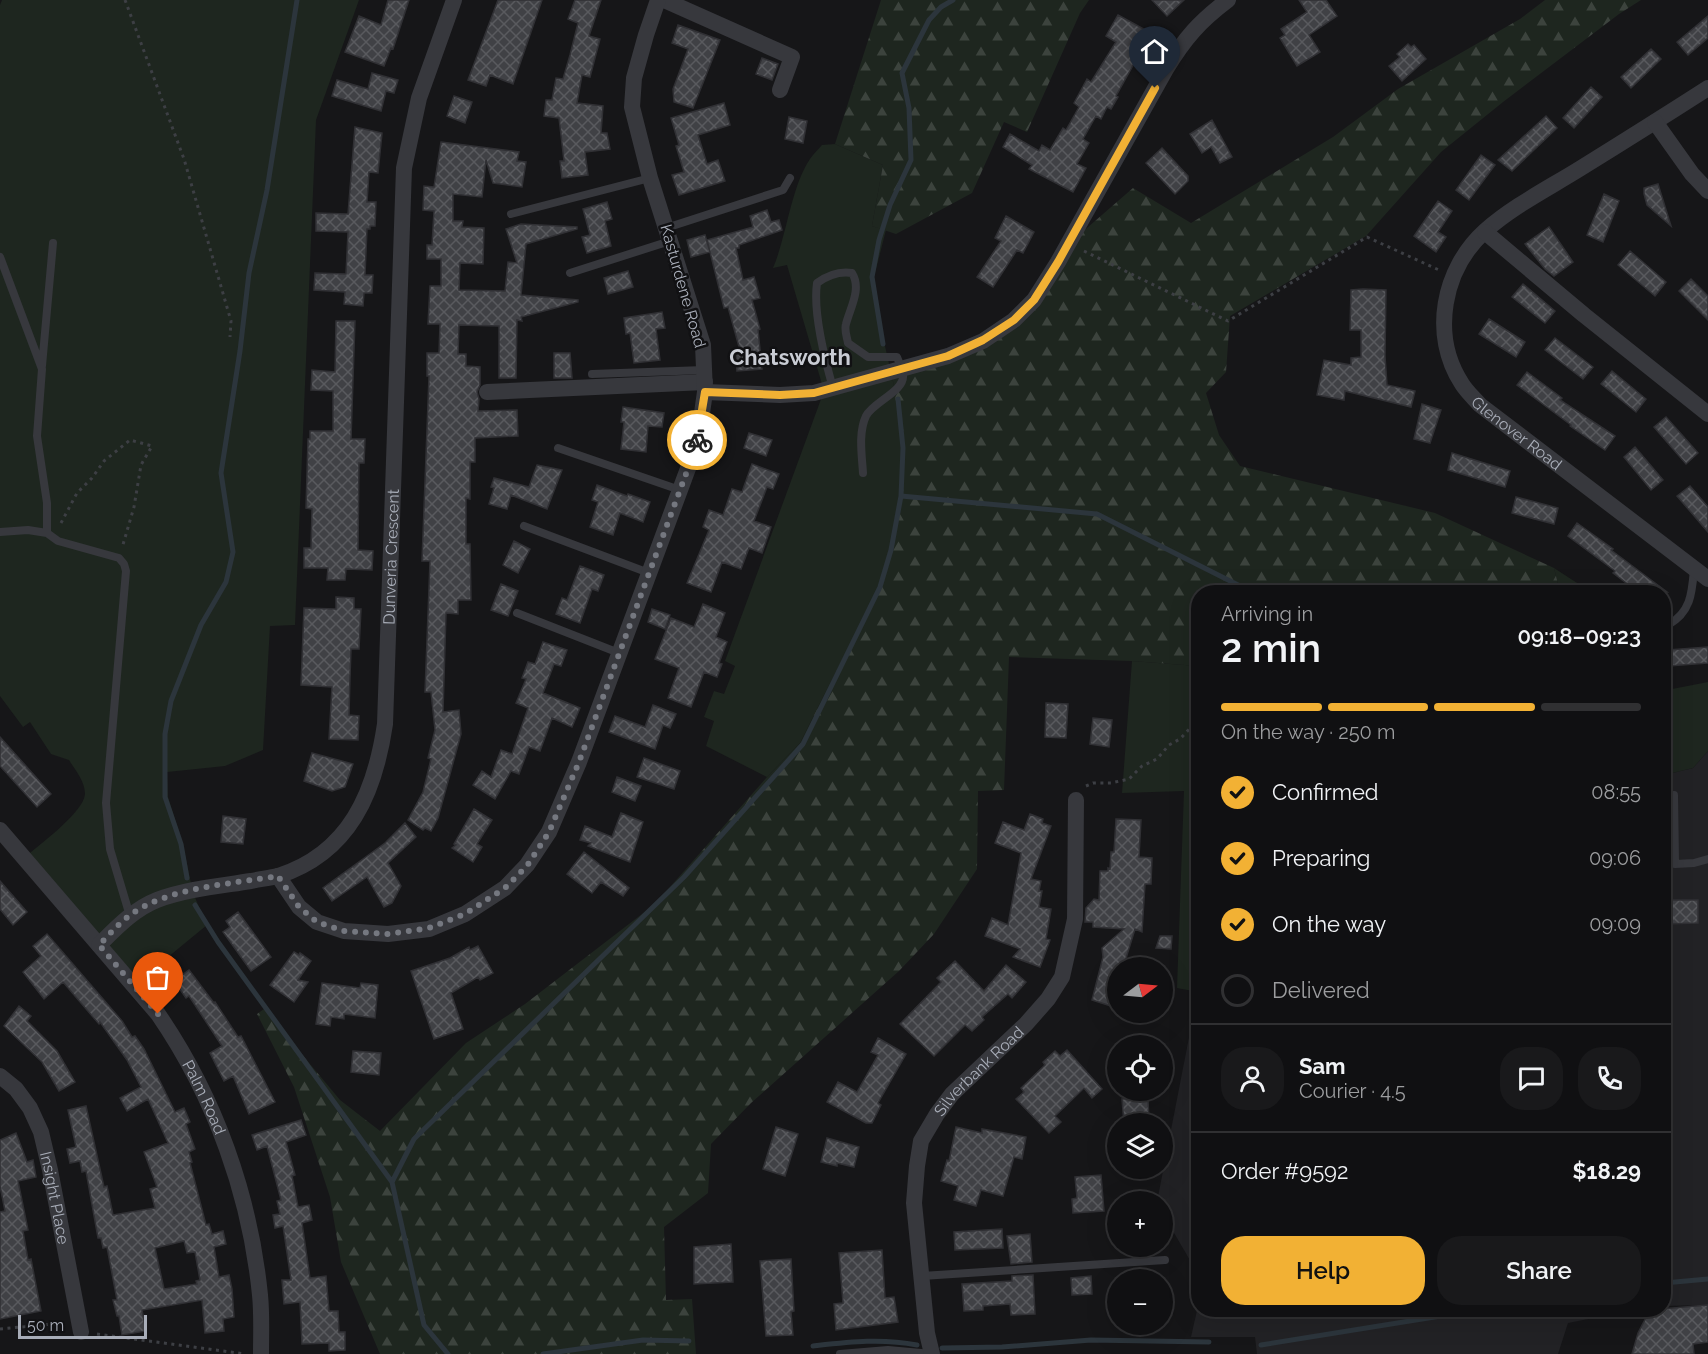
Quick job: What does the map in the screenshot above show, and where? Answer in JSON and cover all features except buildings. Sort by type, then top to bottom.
[{"type":"street","name":"Dunveria Crescent","points":[[99,945],[130,915],[156,900],[278,876],[312,860],[335,842],[351,823],[368,795],[380,758],[385,724],[404,168],[419,98],[454,0]]},
{"type":"street","name":"Kasturdene Road","points":[[278,876],[299,907],[317,922],[344,931],[388,934],[429,928],[465,914],[505,888],[527,866],[549,832],[579,762],[680,490],[695,446],[705,381],[703,345],[650,178],[632,107],[634,78],[658,0]]},
{"type":"street","points":[[664,0],[792,57],[780,90]]},
{"type":"street","points":[[488,392],[705,381],[780,395],[814,393],[948,356],[983,340],[1014,320],[1034,300],[1070,242],[1184,40],[1207,16],[1228,0]]},
{"type":"street","name":"Glenover Road","points":[[1708,88],[1538,195],[1485,232],[1464,255],[1452,276],[1445,301],[1444,329],[1450,360],[1462,384],[1480,405],[1708,579]]},
{"type":"street","points":[[1655,122],[1692,174],[1708,190]]},
{"type":"street","points":[[1485,232],[1708,414]]},
{"type":"street","name":"Silverbank Road","points":[[932,1354],[927,1333],[914,1203],[921,1141],[952,1094],[1026,1024],[1048,999],[1062,977],[1075,919],[1076,800]]},
{"type":"street","name":"Palm Road","points":[[0,830],[158,1014],[177,1042],[208,1102],[241,1191],[253,1241],[261,1296],[261,1354]]},
{"type":"street","name":"Insight Place","points":[[0,1076],[16,1089],[30,1108],[41,1132],[81,1327]]},
{"type":"lane","points":[[511,214],[650,178]]},
{"type":"lane","points":[[570,273],[783,190],[790,178]]},
{"type":"lane","points":[[47,533],[47,503],[37,436],[53,243]]},
{"type":"lane","points":[[0,257],[42,369]]},
{"type":"lane","points":[[833,388],[815,297],[817,283],[834,274],[852,273],[855,278],[853,305],[846,324],[848,343],[868,357],[897,357],[903,379],[899,387],[868,411],[864,419],[861,437],[863,473]]},
{"type":"lane","points":[[592,374],[705,381]]},
{"type":"lane","points":[[558,448],[680,490]]},
{"type":"lane","points":[[524,526],[650,573]]},
{"type":"lane","points":[[0,532],[28,530],[47,533],[58,541],[119,558],[126,571],[106,814],[110,849],[130,915]]},
{"type":"lane","points":[[1671,623],[1680,618],[1686,610],[1694,568]]},
{"type":"lane","points":[[517,613],[619,653]]},
{"type":"lane","points":[[1674,795],[1675,864],[1708,859]]},
{"type":"lane","points":[[922,1276],[1165,1260]]},
{"type":"lane","points":[[840,1354],[888,1350],[932,1354]]},
{"type":"path","points":[[125,0],[184,159],[231,321],[230,337]]},
{"type":"path","points":[[1080,249],[1228,321],[1367,237],[1452,276]]},
{"type":"path","points":[[58,541],[60,524],[77,493],[104,461],[130,440],[152,446],[141,465],[134,507],[119,558]]},
{"type":"path","points":[[1076,800],[1083,788],[1093,783],[1111,783],[1129,779],[1142,766],[1157,759],[1169,745],[1191,728]]},
{"type":"path","points":[[0,1329],[81,1327],[247,1354]]},
{"type":"shaded area","points":[[1708,751],[1708,1305],[1671,1306],[1671,773],[1693,768]]},
{"type":"shaded area","points":[[1191,1027],[1191,1262],[1173,1231],[1173,1191],[1159,1191],[1161,1179],[1173,1179],[1173,1120]]},
{"type":"shaded area","points":[[1196,1317],[1598,1317],[1568,1323],[1558,1354],[1257,1354],[1255,1337],[1191,1337]]},
{"type":"green space","points":[[2,0],[359,0],[316,120],[295,625],[270,626],[263,750],[225,766],[167,772],[168,797],[183,845],[193,893],[207,925],[134,985],[24,858],[60,828],[77,810],[83,801],[85,789],[69,760],[51,754],[30,722],[23,727],[0,696],[0,5]]},
{"type":"green space","points":[[881,0],[1089,0],[1080,13],[1027,132],[1004,122],[972,193],[896,234],[872,226],[883,165],[835,144]]},
{"type":"green space","points":[[1545,0],[1641,0],[1619,14],[1503,102],[1441,152],[1366,236],[1230,316],[1226,372],[1206,393],[1219,435],[1240,466],[1435,513],[1554,568],[1558,585],[1191,585],[1191,665],[1009,657],[1004,790],[978,791],[977,869],[934,934],[899,971],[751,1103],[711,1144],[708,1193],[664,1227],[666,1300],[692,1299],[696,1354],[380,1354],[341,1262],[330,1197],[294,1087],[257,1014],[264,1009],[340,1100],[380,1131],[466,1043],[525,1004],[655,904],[800,743],[879,587],[890,548],[899,496],[902,448],[892,373],[1014,323],[1072,241],[1133,188],[1191,223],[1333,137],[1398,89],[1520,19]]},
{"type":"green space","points":[[835,144],[883,165],[872,226],[886,230],[874,277],[885,346],[897,399],[902,448],[899,496],[890,548],[879,587],[800,743],[767,777],[706,746],[714,721],[704,717],[714,691],[724,694],[735,666],[725,661],[824,391],[787,265],[773,268],[804,170],[811,157],[822,145]]},
{"type":"green space","points":[[1554,568],[1580,585],[1558,585]]},
{"type":"green space","points":[[1132,661],[1191,665],[1191,991],[1177,988],[1184,791],[1122,793]]},
{"type":"green space","points":[[1708,682],[1708,751],[1693,768],[1671,773],[1671,689]]},
{"type":"waterway","points":[[187,878],[181,844],[165,797],[165,734],[171,701],[201,625],[226,582],[233,552],[221,473],[240,351],[249,273],[267,190],[297,0]]},
{"type":"waterway","points":[[883,344],[872,277],[879,240],[890,205],[911,160],[909,108],[902,73],[929,20],[941,7],[953,0]]},
{"type":"waterway","points":[[448,1354],[424,1325],[392,1182],[414,1139],[684,877],[803,744],[880,587],[891,550],[901,496],[903,448],[898,399]]},
{"type":"waterway","points":[[901,496],[1097,514],[1238,585]]},
{"type":"waterway","points":[[195,905],[218,942],[392,1182]]},
{"type":"waterway","points":[[1671,1282],[1708,1279]]},
{"type":"waterway","points":[[1261,1345],[1435,1317]]},
{"type":"waterway","points":[[543,1354],[643,1340],[689,1341]]},
{"type":"waterway","points":[[942,1348],[1002,1347],[1091,1340],[1209,1342]]},
{"type":"waterway","points":[[813,1346],[878,1341],[917,1345]]},
{"type":"way so far","points":[[158,1014],[99,945],[130,915],[156,900],[278,876],[299,907],[317,922],[344,931],[388,934],[429,928],[465,914],[505,888],[527,866],[549,832],[579,762],[697,440]]},
{"type":"district","name":"Chatsworth","points":[[790,357]]},
{"type":"route","points":[[697,440],[705,392],[780,395],[814,393],[948,356],[983,340],[1014,320],[1034,300],[1058,262],[1155,88]]}]
